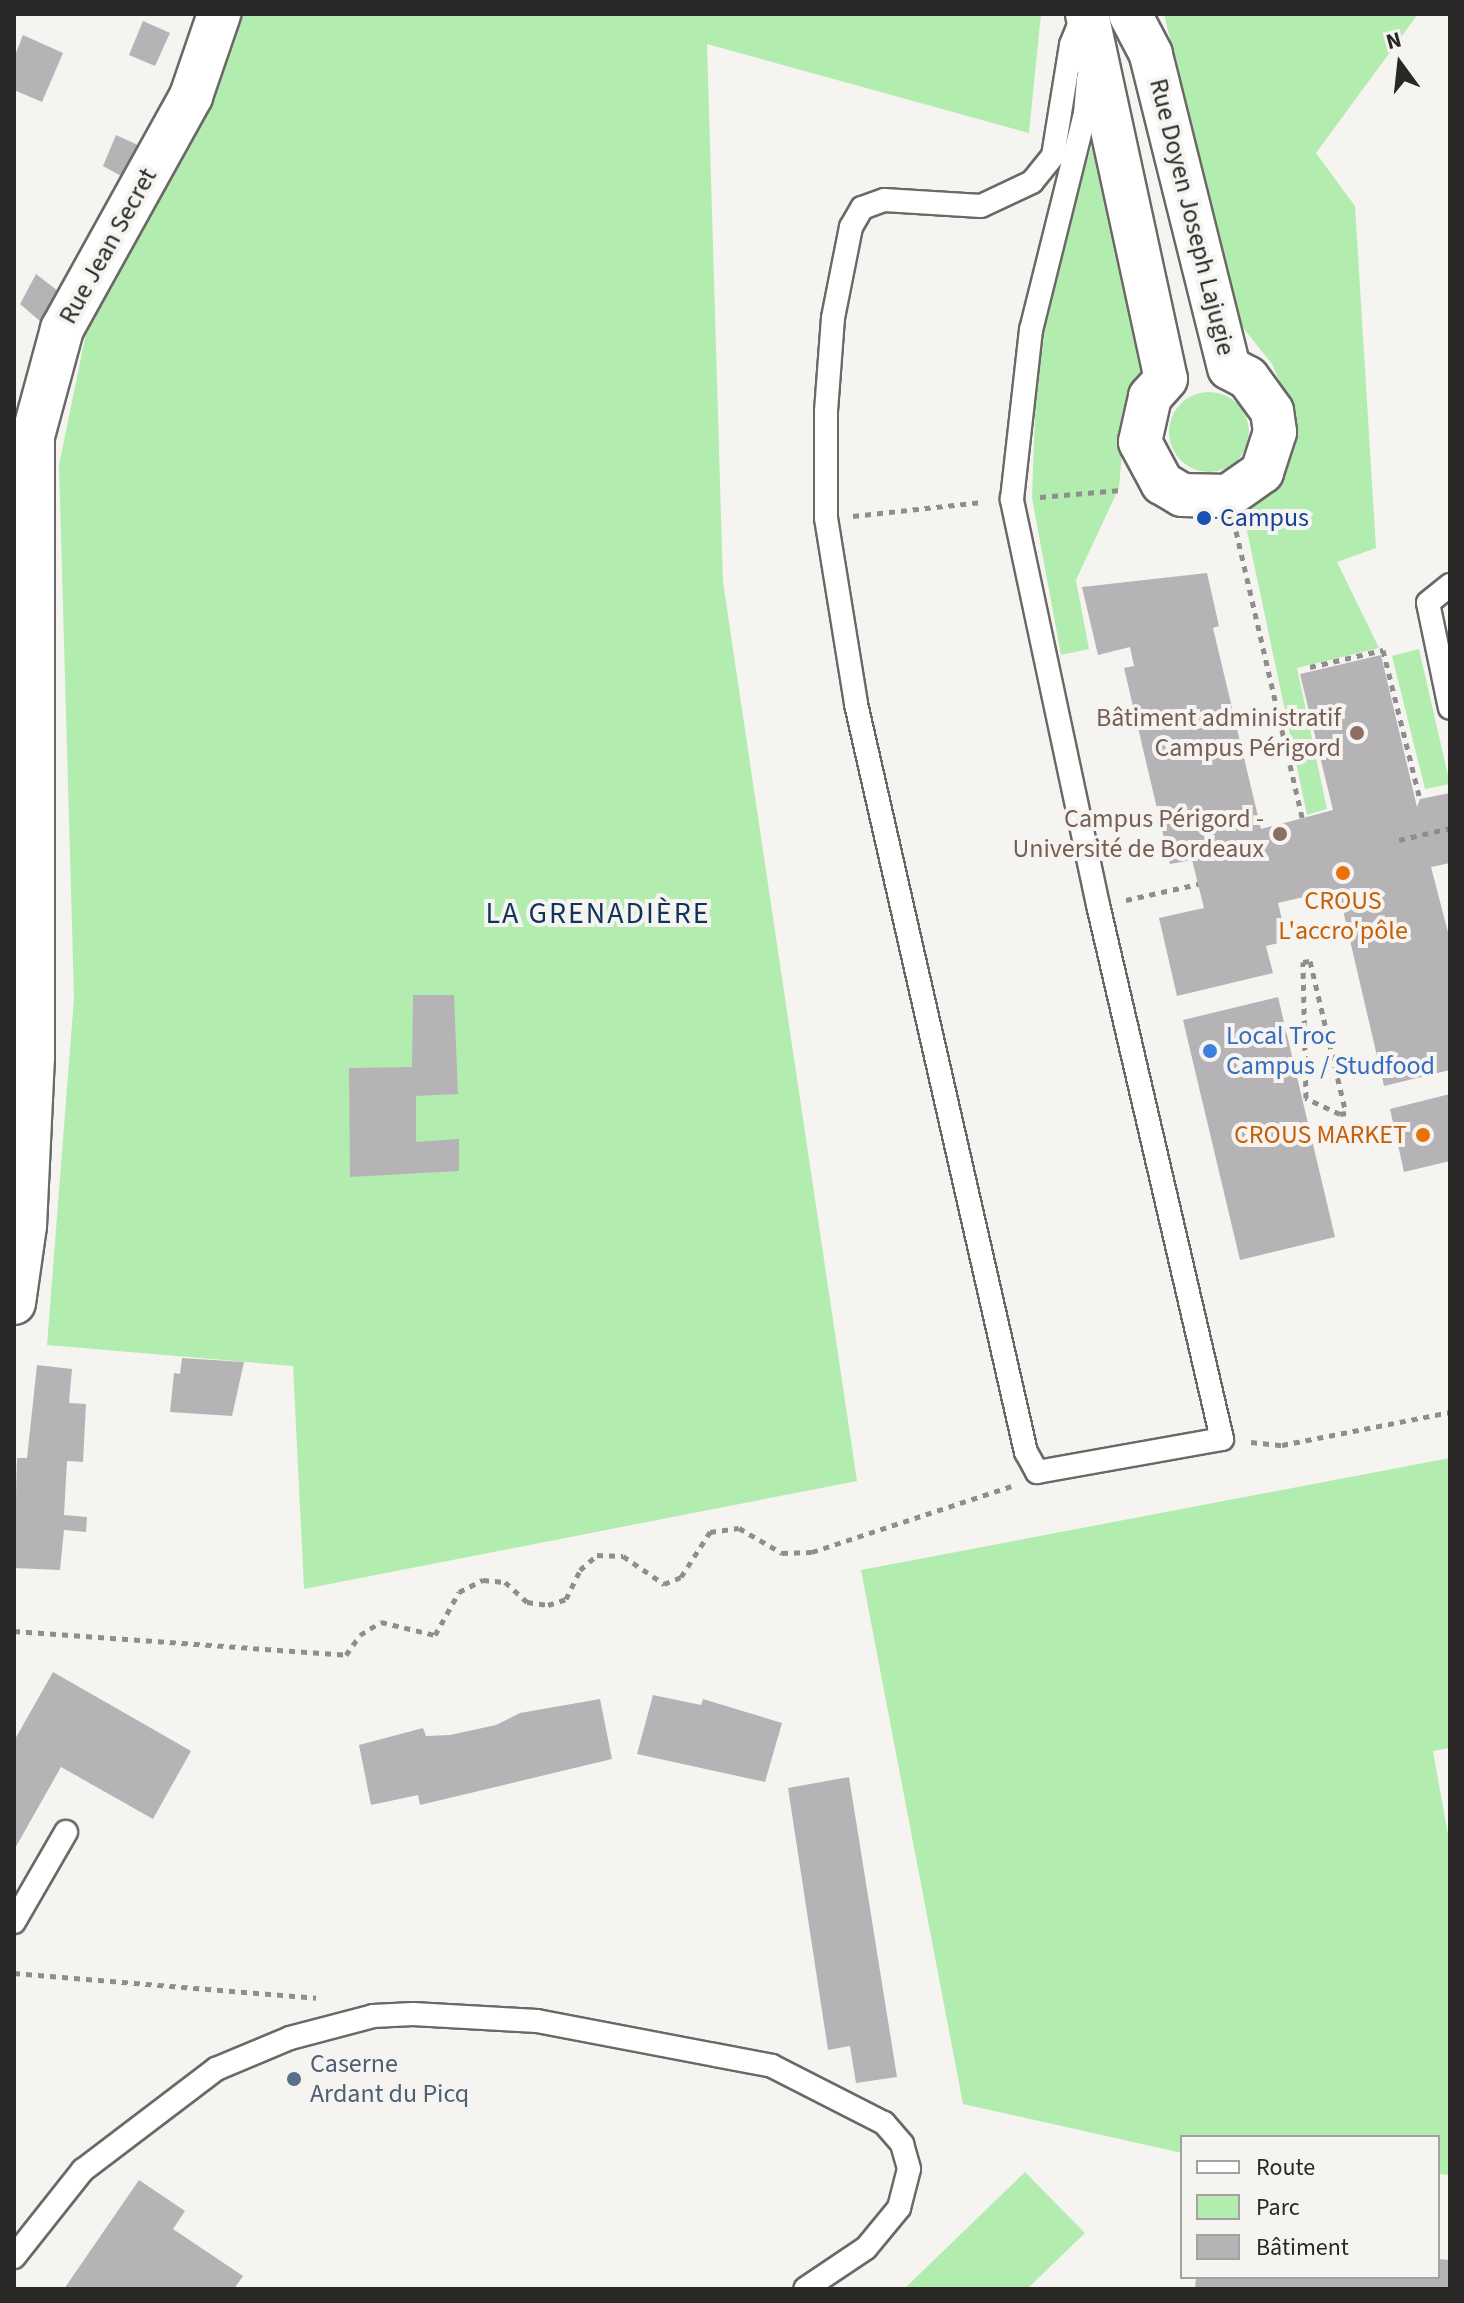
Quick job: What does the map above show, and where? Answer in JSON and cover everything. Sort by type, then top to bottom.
[{"type":"street","name":"Rue Jean Secret","points":[[14,1303],[25,1226],[33,1057],[33,436],[62,329],[191,96],[219,14]]},
{"type":"street","points":[[1086,14],[1166,379],[1141,418],[1140,442],[1148,464],[1172,489],[1205,500],[1228,496]]},
{"type":"street","name":"Rue Doyen Joseph Lajugie","points":[[1130,14],[1151,54],[1229,368],[1255,385],[1272,411],[1272,453],[1247,487],[1228,496]]},
{"type":"lane","points":[[1086,14],[1085,114],[1031,330],[1012,499],[1098,905],[1222,1439],[1059,1473],[1037,1472],[1026,1452],[856,704],[826,518],[833,318],[851,227],[862,208],[884,200],[981,206],[1032,182],[1053,156],[1071,45],[1086,14]]},
{"type":"lane","points":[[1450,585],[1428,603],[1446,666],[1450,708]]},
{"type":"lane","points":[[14,1922],[66,1832]]},
{"type":"lane","points":[[14,2257],[83,2170],[216,2069],[290,2038],[373,2016],[537,2021],[772,2066],[884,2123],[902,2144],[909,2169],[899,2208],[866,2248],[805,2289]]},
{"type":"path","points":[[826,518],[1119,488]]},
{"type":"path","points":[[1228,496],[1302,818]]},
{"type":"path","points":[[1310,667],[1383,650],[1420,799]]},
{"type":"path","points":[[1399,840],[1450,828]]},
{"type":"path","points":[[1140,897],[1198,884]]},
{"type":"path","points":[[1310,961],[1346,1113],[1306,1098],[1305,968],[1303,962],[1310,961]]},
{"type":"path","points":[[1222,1439],[1282,1445],[1450,1412]]},
{"type":"path","points":[[14,1631],[346,1655],[360,1635],[381,1622],[435,1635],[459,1592],[483,1580],[505,1582],[527,1602],[548,1605],[566,1599],[580,1570],[597,1555],[623,1556],[664,1584],[681,1577],[710,1532],[739,1528],[782,1553],[812,1552],[991,1496]]},
{"type":"path","points":[[14,1973],[316,1998],[373,2016]]},
{"type":"green space","points":[[240,14],[1041,14],[1029,133],[707,44],[723,582],[857,1481],[304,1589],[293,1366],[47,1345],[74,998],[59,465],[87,328]]},
{"type":"green space","points":[[1164,14],[1418,14],[1316,153],[1355,206],[1376,548],[1337,562],[1379,648],[1297,668],[1327,809],[1307,815],[1242,507],[1275,483],[1287,463],[1291,408],[1272,364],[1240,324]]},
{"type":"green space","points":[[1095,134],[1143,372],[1125,418],[1119,488],[1076,580],[1089,649],[1061,655],[1032,498],[1038,331]]},
{"type":"green space","points":[[1209,392],[1224,395],[1237,404],[1246,417],[1249,432],[1246,447],[1237,460],[1224,469],[1209,472],[1194,469],[1181,460],[1172,447],[1169,432],[1172,417],[1181,404],[1194,395]]},
{"type":"green space","points":[[1419,649],[1450,784],[1425,789],[1392,656]]},
{"type":"green space","points":[[1450,1458],[1450,1748],[1433,1751],[1450,1846],[1450,2175],[1440,2174],[1440,2135],[1180,2135],[1180,2153],[963,2104],[861,1570]]},
{"type":"green space","points":[[1025,2172],[1085,2233],[1027,2289],[904,2289]]},
{"type":"building","points":[[143,21],[170,33],[155,66],[129,55]]},
{"type":"building","points":[[23,35],[63,53],[42,102],[14,90],[14,58]]},
{"type":"building","points":[[116,135],[140,146],[123,177],[103,166]]},
{"type":"building","points":[[36,274],[58,291],[41,322],[20,304]]},
{"type":"building","name":"Campus Périgord - Université de Bordeaux","points":[[1207,573],[1219,626],[1213,628],[1261,829],[1333,810],[1300,674],[1381,655],[1417,807],[1420,799],[1450,793],[1450,863],[1431,867],[1450,940],[1450,1070],[1384,1086],[1338,889],[1278,903],[1287,941],[1266,946],[1273,973],[1177,996],[1159,918],[1204,908],[1192,860],[1170,864],[1124,668],[1134,666],[1130,647],[1098,655],[1082,587]]},
{"type":"building","points":[[413,995],[454,995],[458,1094],[416,1096],[416,1142],[459,1139],[459,1171],[350,1177],[349,1068],[412,1067]]},
{"type":"building","points":[[1278,997],[1335,1237],[1240,1260],[1183,1020]]},
{"type":"building","name":"CROUS MARKET","points":[[1450,1094],[1450,1161],[1404,1172],[1390,1109]]},
{"type":"building","points":[[182,1358],[244,1362],[232,1416],[170,1412],[174,1373],[180,1374]]},
{"type":"building","points":[[37,1365],[72,1369],[69,1403],[86,1404],[83,1462],[67,1461],[64,1515],[87,1517],[86,1532],[64,1530],[60,1570],[14,1568],[17,1458],[27,1458]]},
{"type":"building","points":[[53,1672],[191,1751],[153,1819],[61,1767],[14,1850],[14,1741]]},
{"type":"building","points":[[653,1695],[701,1705],[703,1699],[782,1723],[765,1782],[637,1754]]},
{"type":"building","points":[[600,1699],[612,1759],[420,1805],[418,1795],[371,1805],[359,1745],[423,1728],[426,1736],[450,1735],[496,1725],[520,1713]]},
{"type":"building","points":[[849,1777],[897,2077],[856,2083],[850,2046],[828,2050],[788,1788]]},
{"type":"building","points":[[139,2180],[185,2211],[173,2229],[243,2276],[234,2289],[64,2289]]},
{"type":"building","points":[[1440,2259],[1450,2260],[1450,2289],[1195,2289],[1196,2279],[1440,2279]]},
{"type":"place","name":"Campus","points":[[1204,518]]},
{"type":"place","name":"Bâtiment administratif Campus Périgord","points":[[1357,733]]},
{"type":"place","name":"Campus Périgord - Université de Bordeaux","points":[[1280,834]]},
{"type":"place","name":"CROUS L'accro'pôle","points":[[1343,873]]},
{"type":"place","name":"Local Troc Campus / Studfood","points":[[1210,1051]]},
{"type":"place","name":"CROUS MARKET","points":[[1423,1135]]},
{"type":"place","name":"Caserne Ardant du Picq","points":[[294,2079]]},
{"type":"district","name":"LA GRENADIÈRE","points":[[598,914]]}]
